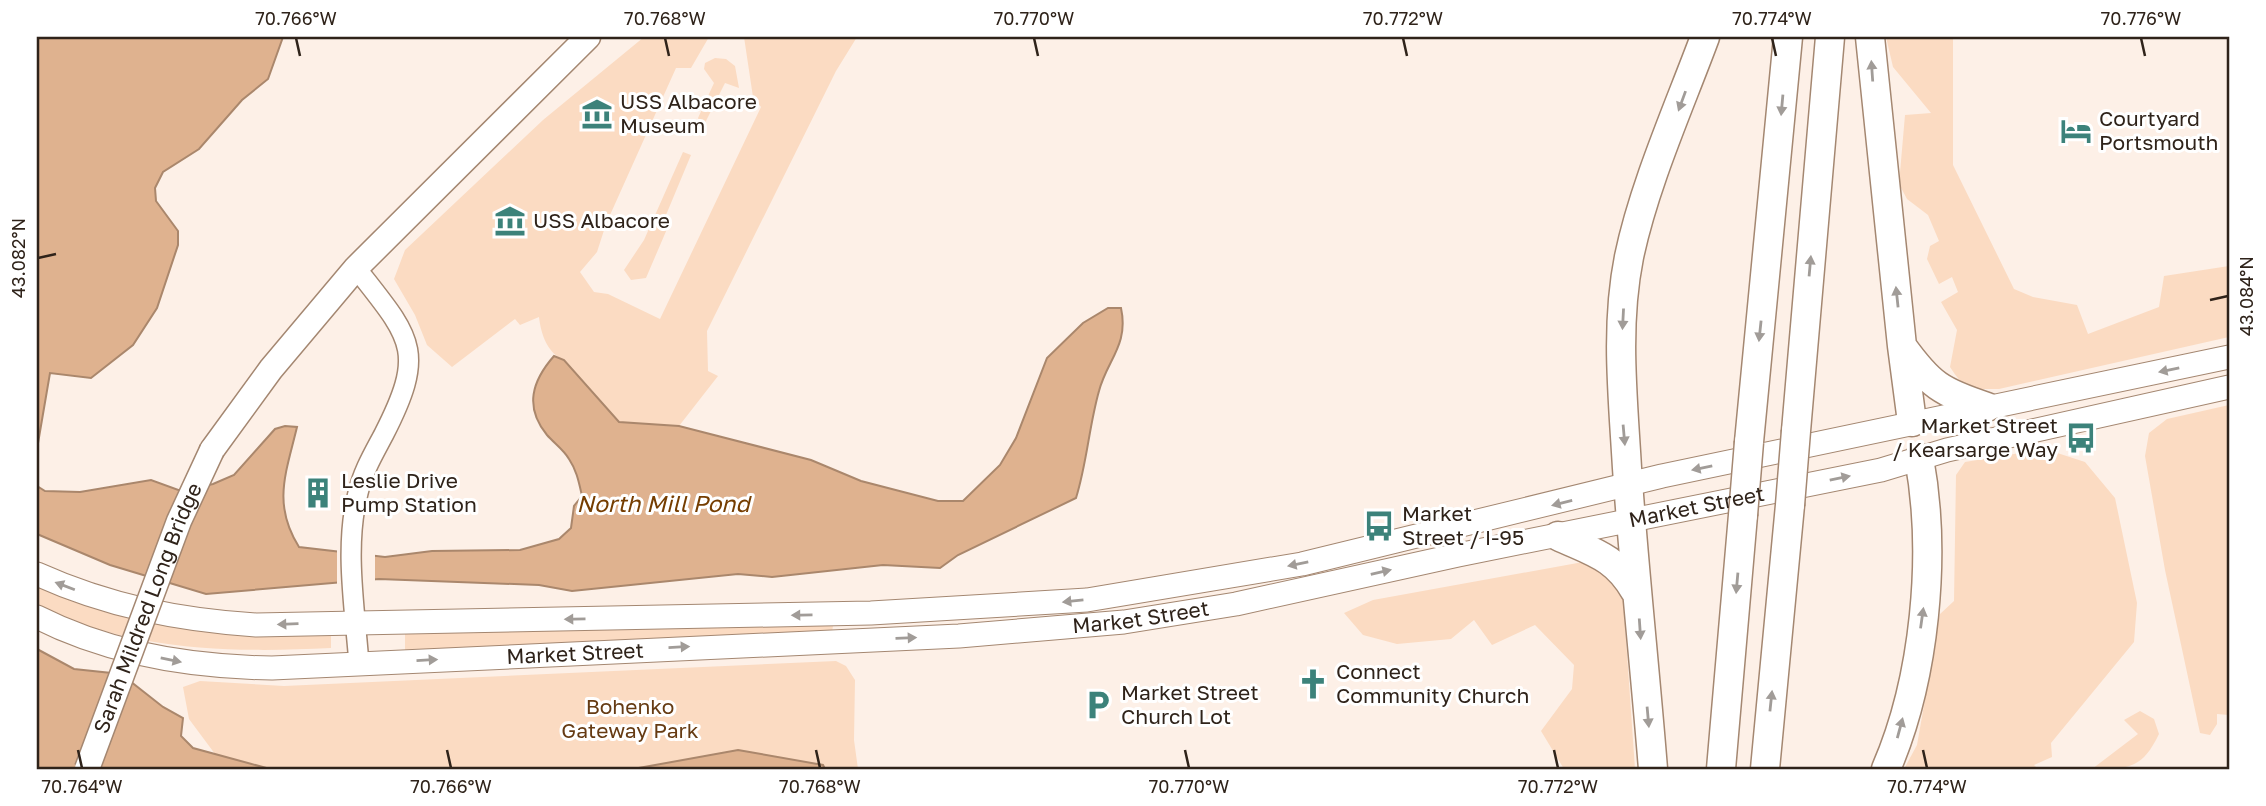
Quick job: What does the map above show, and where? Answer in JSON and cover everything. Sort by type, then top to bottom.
[{"type":"highway","points":[[1653,769],[1620,384],[1628,260],[1640,210],[1705,37]]},
{"type":"highway","points":[[1721,769],[1788,37]]},
{"type":"highway","points":[[1765,769],[1830,37]]},
{"type":"highway","points":[[1870,37],[1912,422]]},
{"type":"highway","points":[[1902,346],[1930,381],[1949,394],[1987,407]]},
{"type":"highway","points":[[1886,769],[1912,686],[1927,586],[1919,458]]},
{"type":"highway","points":[[1558,536],[1610,561],[1624,571],[1637,594]]},
{"type":"main road","name":"Sarah Mildred Long Bridge","points":[[87,769],[179,521],[212,450],[271,369],[356,268],[587,37]]},
{"type":"main road","name":"Market Street","points":[[37,574],[104,600],[171,617],[256,625],[871,613],[1087,600],[1302,564],[1912,422],[2229,357]]},
{"type":"main road","name":"Market Street","points":[[37,617],[102,643],[193,663],[261,667],[959,636],[1124,622],[1236,604],[1881,470],[1919,458],[2115,411],[2229,387]]},
{"type":"main road","points":[[1912,422],[1919,458]]},
{"type":"street","points":[[356,268],[398,324],[410,359],[405,393],[362,480],[353,535],[359,664]]},
{"type":"street","points":[[2108,382],[2115,411]]},
{"type":"green space","points":[[644,37],[709,37],[691,68],[676,68],[606,224],[597,252],[580,272],[594,292],[608,294],[660,319],[761,107],[753,97],[744,37],[857,37],[836,71],[707,331],[708,371],[718,376],[679,426],[619,422],[564,360],[549,348],[539,317],[520,325],[515,319],[452,367],[427,345],[415,315],[394,279],[405,250],[543,120]]},
{"type":"green space","points":[[1886,37],[1953,37],[1953,165],[2014,289],[2033,297],[2077,305],[2088,334],[2159,307],[2164,276],[2229,266],[2229,337],[1999,389],[1976,389],[1965,385],[1950,367],[1957,330],[1941,302],[1958,292],[1952,277],[1939,284],[1927,259],[1930,246],[1939,241],[1928,215],[1907,199],[1899,184],[1905,115],[1931,113],[1893,67]]},
{"type":"green space","points":[[715,58],[726,59],[735,66],[739,88],[725,83],[705,123],[701,125],[698,118],[714,83],[704,69],[705,63]]},
{"type":"green space","points":[[683,152],[691,155],[661,227],[667,229],[646,278],[631,280],[624,270],[644,240]]},
{"type":"green space","points":[[2229,405],[2229,715],[2217,714],[2217,724],[2210,735],[2200,733],[2165,570],[2145,456],[2149,433],[2167,419]]},
{"type":"green space","points":[[2045,449],[2085,462],[2115,498],[2137,603],[2134,642],[2051,743],[2052,757],[2034,765],[2038,769],[1904,769],[1917,745],[1940,614],[1954,601],[1956,475],[1965,462]]},
{"type":"green space","points":[[1583,562],[1600,572],[1623,596],[1635,769],[1564,769],[1541,731],[1572,689],[1574,665],[1535,625],[1492,645],[1474,620],[1451,639],[1397,644],[1363,635],[1344,613],[1373,600]]},
{"type":"green space","points":[[37,581],[331,633],[331,648],[218,649],[181,646],[107,632],[37,605]]},
{"type":"green space","points":[[817,624],[833,626],[832,632],[405,652],[405,631]]},
{"type":"green space","name":"Bohenko Gateway Park","points":[[836,661],[846,666],[855,680],[854,740],[858,769],[825,769],[822,765],[738,750],[633,769],[270,769],[215,754],[189,719],[183,687],[200,681],[284,686]]},
{"type":"green space","points":[[2140,711],[2154,719],[2159,734],[2147,754],[2133,765],[2092,769],[2138,734],[2124,720]]},
{"type":"water","points":[[37,37],[283,37],[268,79],[242,100],[199,149],[163,172],[155,188],[156,201],[178,231],[178,245],[157,308],[133,345],[91,378],[50,373],[37,449]]},
{"type":"water","name":"North Mill Pond","points":[[1108,308],[1121,308],[1122,332],[1099,391],[1076,498],[958,555],[940,568],[883,565],[772,577],[738,574],[572,591],[539,585],[379,579],[206,594],[110,565],[37,534],[37,486],[45,491],[80,492],[151,480],[181,491],[213,484],[234,475],[275,429],[285,426],[297,427],[286,474],[284,502],[286,517],[299,547],[385,557],[432,551],[520,550],[559,539],[571,528],[574,506],[582,496],[572,464],[540,425],[533,404],[540,375],[554,356],[564,360],[619,422],[679,426],[811,460],[861,481],[938,501],[963,501],[1000,465],[1016,438],[1047,358],[1083,323]]},
{"type":"water","points":[[37,649],[74,669],[121,674],[163,707],[183,718],[181,736],[193,748],[270,769],[37,769]]},
{"type":"water","points":[[738,750],[823,765],[825,769],[633,769]]},
{"type":"pier","points":[[337,549],[375,553],[375,583],[337,584]]},
{"type":"place","name":"USS Albacore Museum","points":[[597,114]]},
{"type":"place","name":"Courtyard Portsmouth","points":[[2076,131]]},
{"type":"place","name":"USS Albacore","points":[[510,221]]},
{"type":"place","name":"Market Street / Kearsarge Way","points":[[2081,438]]},
{"type":"place","name":"Leslie Drive Pump Station","points":[[318,493]]},
{"type":"place","name":"Market Street / I-95","points":[[1379,526]]},
{"type":"place","name":"Connect Community Church","points":[[1313,684]]},
{"type":"place","name":"Market Street Church Lot","points":[[1098,705]]}]
